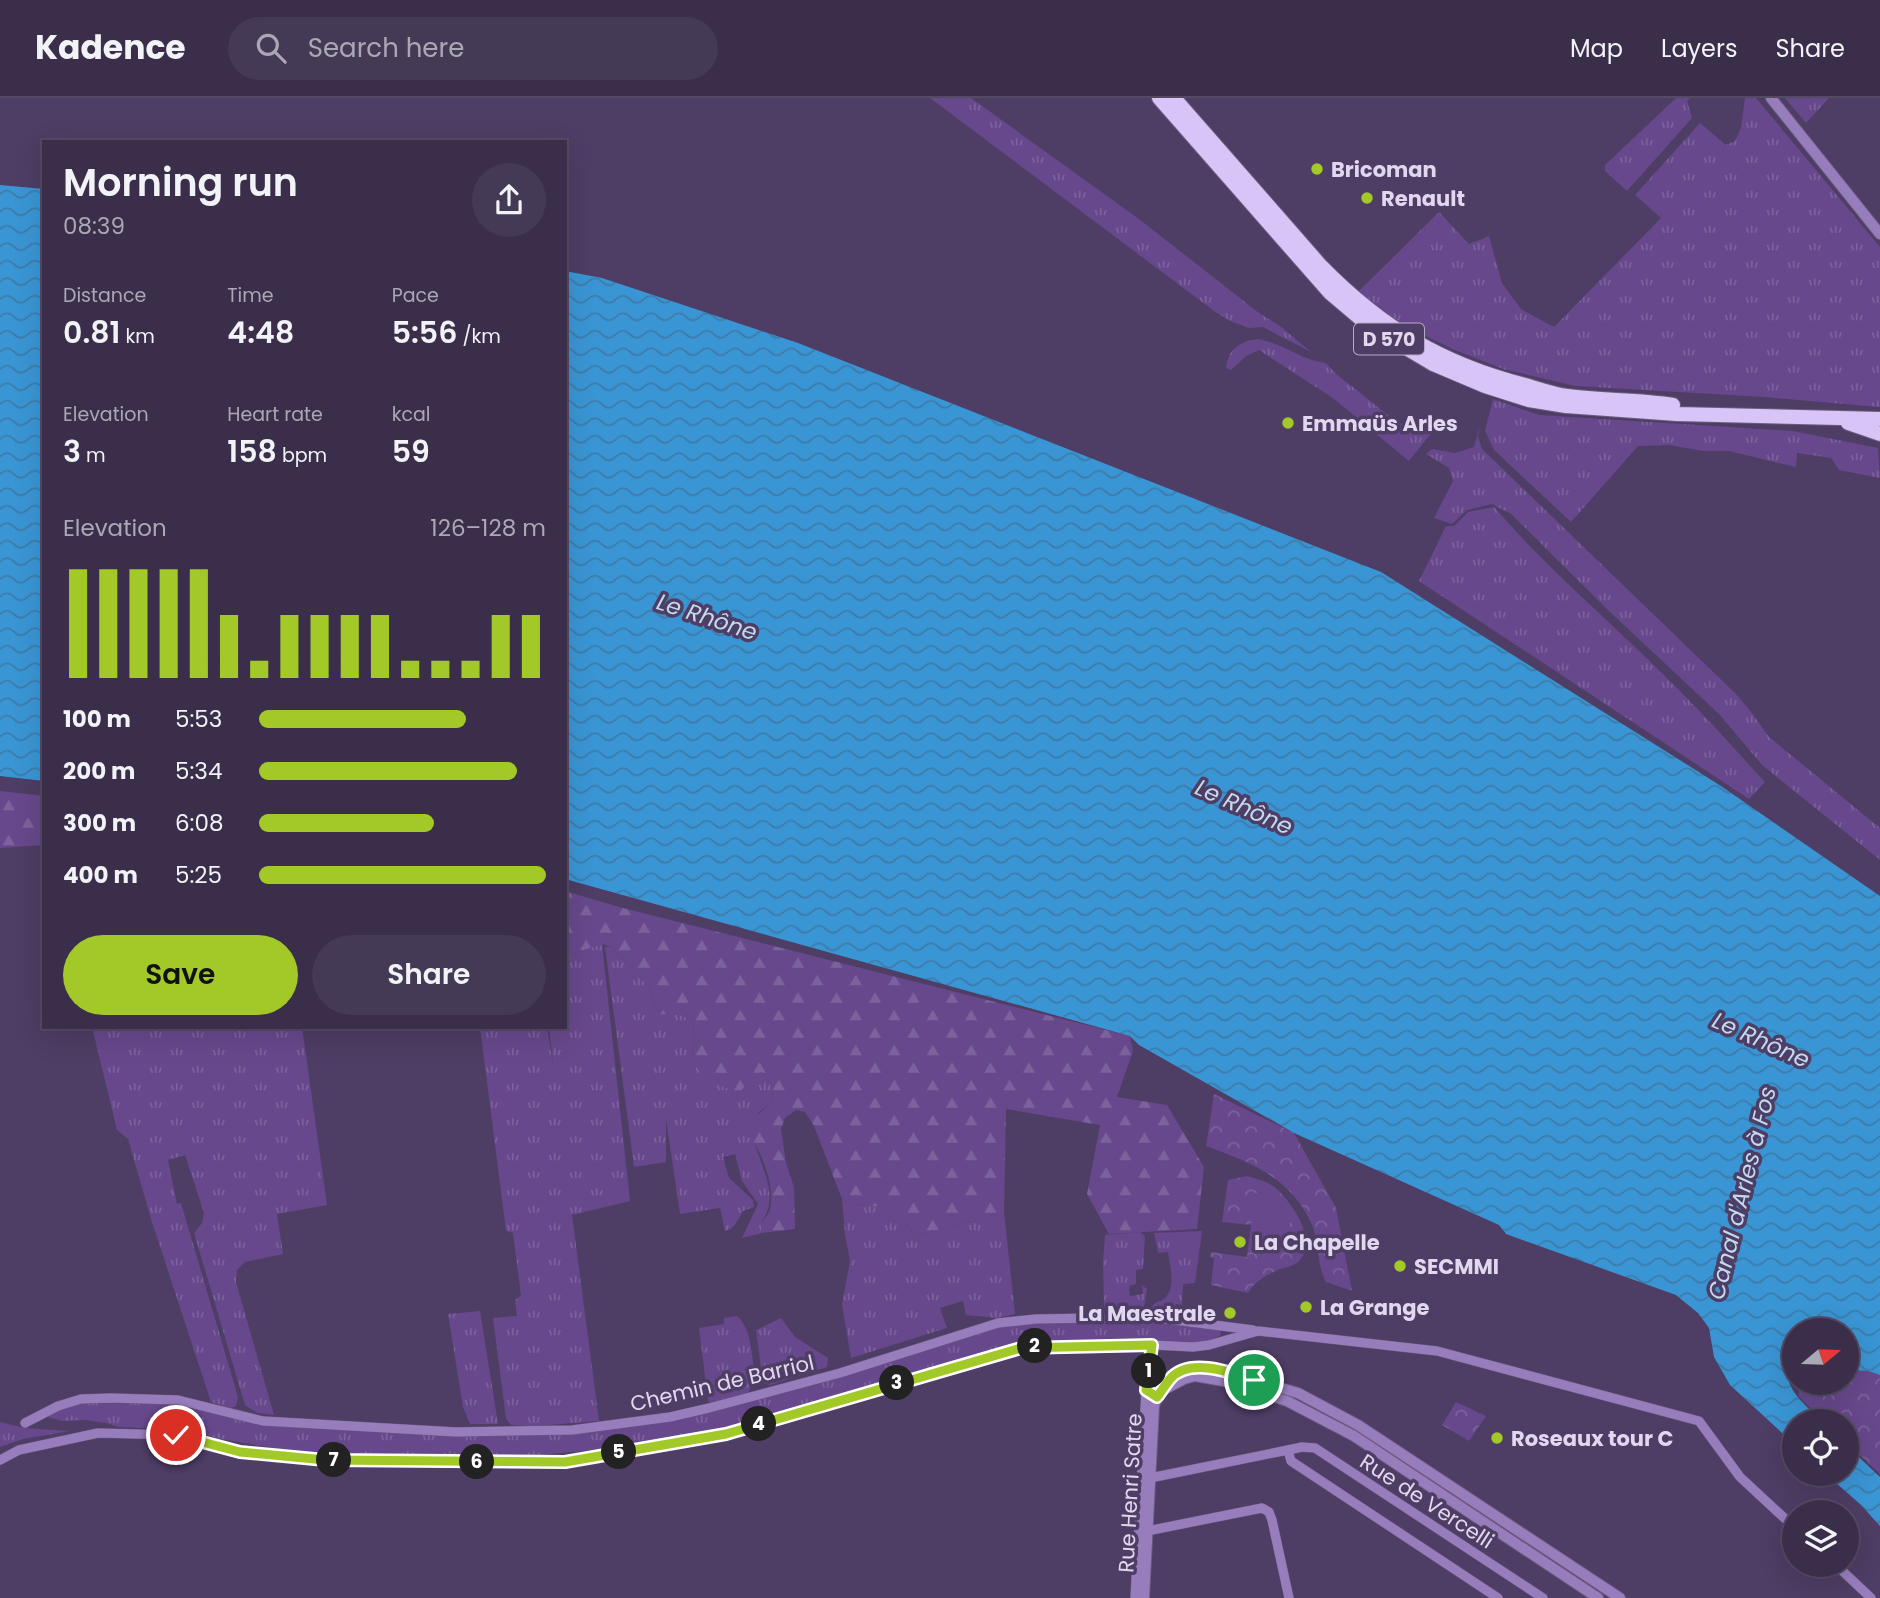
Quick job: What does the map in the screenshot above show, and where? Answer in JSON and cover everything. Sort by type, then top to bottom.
[{"type":"main road","name":"D 570","points":[[1159,98],[1330,293],[1369,326],[1433,364],[1485,386],[1529,400],[1566,406],[1623,411],[1880,419]]},
{"type":"main road","name":"D 570","points":[[1174,98],[1321,266],[1344,290],[1396,331],[1447,360],[1499,379],[1565,396],[1669,404],[1709,413]]},
{"type":"main road","name":"D 570","points":[[1834,418],[1880,434]]},
{"type":"street","points":[[1771,98],[1880,234]]},
{"type":"street","name":"Chemin de Barriol","points":[[25,1423],[58,1406],[81,1399],[111,1398],[178,1400],[262,1422],[456,1432],[572,1430],[670,1417],[708,1408],[840,1373],[998,1324],[1036,1319],[1151,1317],[1437,1351],[1699,1422],[1740,1476],[1782,1516]]},
{"type":"street","points":[[1220,1332],[1231,1327]]},
{"type":"street","points":[[0,1460],[19,1450],[98,1433],[176,1435],[240,1452],[325,1460],[565,1462],[726,1434],[1021,1348],[1152,1345],[1193,1347],[1258,1331]]},
{"type":"street","points":[[1135,1598],[1146,1390],[1152,1345]]},
{"type":"street","points":[[1159,1394],[1176,1374],[1205,1368],[1298,1393],[1358,1425],[1620,1598]]},
{"type":"street","points":[[1146,1390],[1159,1394],[1184,1379],[1204,1377],[1294,1404],[1353,1436],[1598,1598]]},
{"type":"street","name":"Rue Henri Satre","points":[[1144,1598],[1154,1406],[1159,1394]]},
{"type":"street","name":"Rue de Vercelli","points":[[1150,1478],[1302,1447],[1315,1448],[1543,1598]]},
{"type":"street","name":"Rue de Vercelli","points":[[1288,1450],[1291,1461],[1498,1598]]},
{"type":"street","points":[[1147,1531],[1262,1508],[1269,1512],[1272,1520],[1289,1598]]},
{"type":"street","points":[[1849,1577],[1871,1598]]},
{"type":"green space","points":[[930,98],[971,98],[1139,219],[1311,352],[1263,327],[1249,328],[1214,311]]},
{"type":"green space","points":[[1676,98],[1690,98],[1687,101],[1692,118],[1627,191],[1605,171],[1605,165]]},
{"type":"green space","points":[[1745,98],[1756,98],[1880,247],[1880,407],[1576,386],[1503,369],[1455,350],[1403,325],[1358,292],[1439,212],[1469,244],[1489,236],[1502,283],[1521,309],[1554,327],[1661,218],[1635,195],[1700,123],[1726,145],[1735,141],[1741,128]]},
{"type":"green space","points":[[1785,98],[1829,98],[1806,123]]},
{"type":"green space","points":[[1258,339],[1308,359],[1326,363],[1380,409],[1418,433],[1438,428],[1409,461],[1333,398],[1259,350],[1246,356],[1231,370],[1226,368],[1229,356],[1236,347]]},
{"type":"green space","points":[[1493,399],[1539,415],[1793,431],[1878,448],[1880,478],[1839,470],[1831,458],[1797,453],[1796,467],[1729,451],[1703,451],[1669,445],[1638,446],[1571,522],[1494,450],[1485,431]]},
{"type":"green space","points":[[1480,424],[1478,436],[1482,449],[1736,694],[1769,737],[1880,828],[1880,860],[1762,765],[1719,714],[1511,514],[1492,504],[1467,510],[1452,524],[1434,518],[1453,481],[1449,468],[1426,454],[1432,449],[1455,453],[1474,447]]},
{"type":"green space","points":[[1494,507],[1539,555],[1681,692],[1765,782],[1749,799],[1419,581],[1446,526],[1454,526],[1468,512]]},
{"type":"green space","points":[[0,791],[42,796],[42,845],[0,848]]},
{"type":"green space","points":[[567,892],[1130,1036],[1133,1051],[1117,1097],[1167,1105],[1204,1167],[1197,1229],[1109,1234],[1087,1194],[1100,1125],[1006,1109],[1004,1212],[915,1236],[892,1204],[867,1206],[842,1199],[814,1126],[805,1112],[796,1110],[785,1118],[781,1129],[786,1163],[794,1187],[795,1229],[762,1233],[761,1223],[770,1209],[771,1188],[760,1154],[743,1127],[772,1102],[773,1086],[761,1072],[739,1092],[706,1082],[692,1060],[695,1039],[692,1020],[674,1013],[657,1015],[649,987],[611,947],[602,944],[567,955]]},
{"type":"green space","points":[[602,944],[630,1201],[572,1215],[599,1421],[511,1425],[506,1419],[493,1318],[517,1316],[515,1300],[521,1296],[513,1233],[506,1231],[480,1029],[547,1029],[553,1065],[549,1029],[567,1029],[567,955]]},
{"type":"green space","points":[[605,947],[611,947],[649,987],[657,1009],[680,1014],[692,1020],[695,1039],[692,1060],[761,1072],[773,1086],[772,1102],[758,1113],[754,1134],[769,1192],[767,1213],[761,1223],[762,1233],[742,1238],[758,1204],[742,1181],[735,1154],[723,1157],[729,1178],[753,1200],[754,1207],[743,1211],[734,1226],[725,1231],[720,1208],[680,1214],[666,1119],[666,1162],[634,1167]]},
{"type":"green space","points":[[92,1029],[302,1029],[327,1205],[277,1214],[283,1254],[245,1262],[237,1270],[236,1282],[274,1415],[257,1413],[245,1405],[194,1233],[202,1223],[204,1213],[185,1155],[168,1160],[177,1204],[181,1203],[238,1397],[236,1406],[231,1408],[211,1402],[151,1219],[128,1139],[117,1130]]},
{"type":"green space","points":[[1214,1094],[1294,1133],[1336,1208],[1352,1291],[1326,1282],[1312,1225],[1293,1195],[1254,1166],[1206,1146]]},
{"type":"green space","points":[[1247,1176],[1270,1184],[1288,1201],[1305,1232],[1306,1243],[1298,1262],[1265,1277],[1248,1293],[1211,1285],[1214,1259],[1210,1256],[1211,1252],[1247,1257],[1251,1225],[1222,1222],[1228,1180]]},
{"type":"green space","points":[[1268,1192],[1285,1201],[1294,1218],[1277,1230],[1257,1229],[1247,1217],[1243,1203],[1250,1194]]},
{"type":"green space","points":[[842,1199],[867,1206],[892,1204],[915,1236],[1004,1212],[1015,1314],[997,1318],[966,1315],[963,1301],[940,1308],[947,1328],[851,1358],[842,1305],[850,1261]]},
{"type":"green space","points":[[1202,1231],[1195,1283],[1183,1284],[1182,1305],[1176,1304],[1175,1314],[1154,1312],[1151,1308],[1168,1294],[1171,1276],[1168,1252],[1158,1253],[1154,1233]]},
{"type":"green space","points":[[1140,1232],[1145,1236],[1143,1269],[1136,1270],[1136,1284],[1129,1286],[1130,1296],[1143,1294],[1142,1285],[1147,1289],[1144,1307],[1141,1311],[1107,1312],[1104,1308],[1105,1235]]},
{"type":"green space","points":[[480,1311],[498,1424],[470,1424],[463,1407],[448,1314]]},
{"type":"green space","points":[[737,1316],[746,1328],[755,1377],[748,1393],[710,1403],[699,1328],[724,1324],[724,1318]]},
{"type":"green space","points":[[781,1318],[795,1337],[828,1358],[827,1367],[770,1385],[763,1383],[756,1330]]},
{"type":"green space","points":[[1144,1320],[1220,1330],[1221,1335],[1209,1341],[1192,1342],[1124,1338],[1020,1343],[804,1407],[684,1437],[612,1448],[520,1457],[307,1454],[185,1430],[119,1427],[85,1420],[62,1421],[48,1417],[70,1405],[175,1404],[272,1426],[554,1435],[666,1421],[822,1383],[996,1327],[1020,1323]]},
{"type":"green space","points":[[1859,1371],[1880,1375],[1880,1474],[1859,1454],[1859,1409],[1812,1409],[1799,1397],[1859,1395]]},
{"type":"green space","points":[[1456,1402],[1486,1416],[1469,1441],[1442,1425]]},
{"type":"green space","points":[[0,1422],[25,1428],[70,1431],[23,1439],[0,1447]]},
{"type":"water","points":[[0,185],[42,189],[42,781],[0,776]]},
{"type":"water","points":[[567,271],[602,278],[798,343],[1381,572],[1721,786],[1880,896],[1880,1375],[1859,1371],[1859,1318],[1782,1318],[1782,1395],[1796,1395],[1809,1409],[1782,1409],[1782,1433],[1730,1385],[1714,1357],[1709,1328],[1698,1313],[1676,1295],[1506,1234],[1499,1225],[1294,1133],[1139,1045],[1130,1036],[567,880]]},
{"type":"water","points":[[1859,1457],[1880,1477],[1880,1526],[1859,1500],[1855,1500],[1840,1486],[1859,1486]]},
{"type":"place","name":"Bricoman","points":[[1317,169]]},
{"type":"place","name":"Renault","points":[[1367,198]]},
{"type":"place","name":"Emmaüs Arles","points":[[1288,423]]},
{"type":"place","name":"La Chapelle","points":[[1240,1242]]},
{"type":"place","name":"SECMMI","points":[[1400,1266]]},
{"type":"place","name":"La Grange","points":[[1306,1307]]},
{"type":"place","name":"La Maestrale","points":[[1230,1313]]},
{"type":"place","name":"Roseaux tour C","points":[[1497,1438]]},
{"type":"route","points":[[176,1435],[240,1452],[325,1460],[565,1462],[726,1434],[1005,1351],[1035,1346],[1152,1345],[1146,1390],[1157,1397],[1170,1378],[1187,1370],[1205,1368],[1254,1380]]},
{"type":"water label","name":"Le Rhône","points":[[707,617]]},
{"type":"water label","name":"Le Rhône","points":[[1244,807]]},
{"type":"water label","name":"Le Rhône","points":[[1761,1040]]},
{"type":"water label","name":"Canal d'Arles à Fos","points":[[1742,1193]]}]
